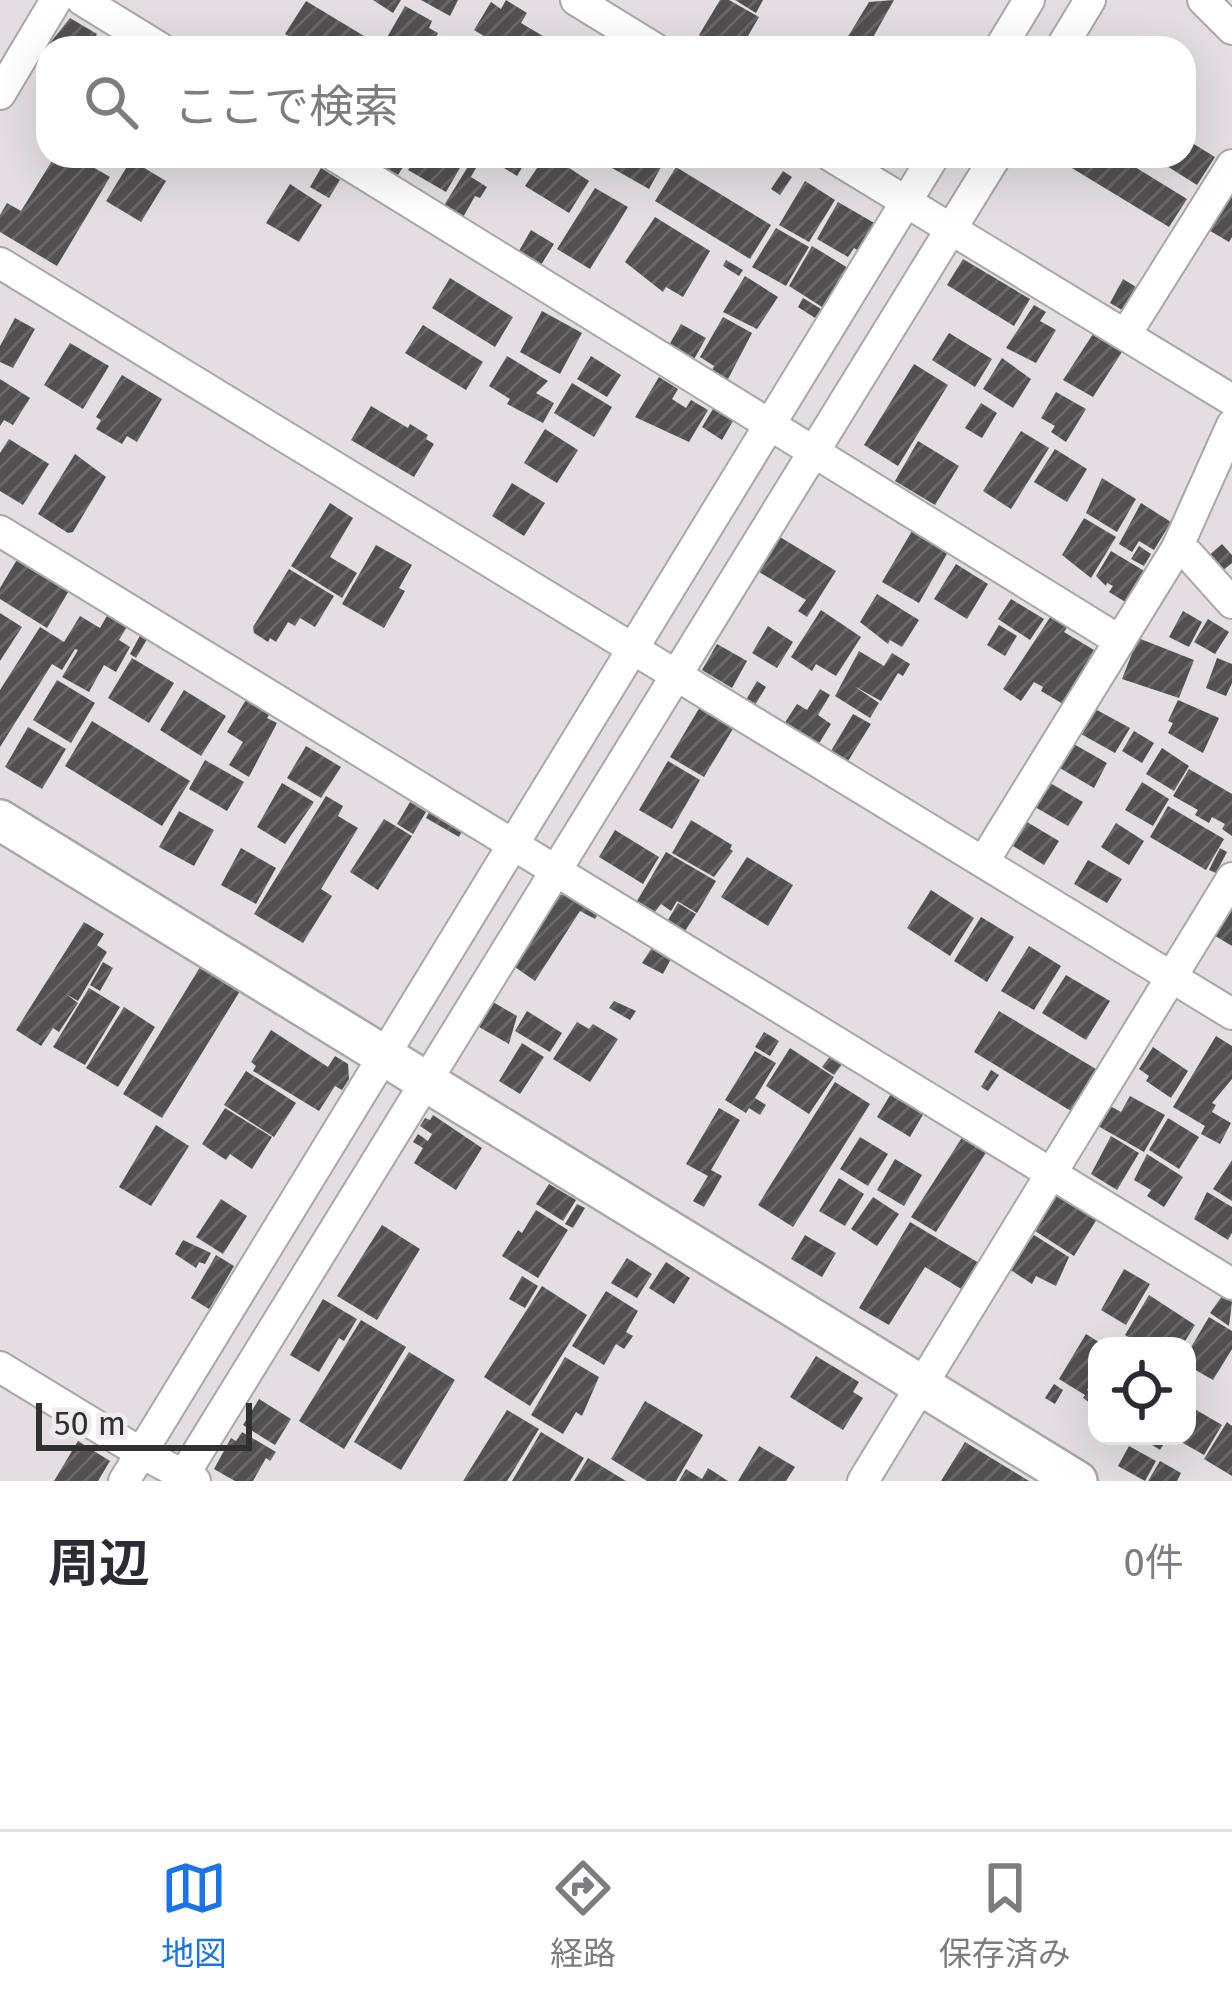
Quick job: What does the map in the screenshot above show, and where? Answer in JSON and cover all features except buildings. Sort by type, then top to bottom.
[{"type":"street","points":[[0,94],[56,0]]},
{"type":"street","points":[[82,0],[140,36]]},
{"type":"street","points":[[576,0],[634,36]]},
{"type":"street","points":[[1008,36],[1030,0]]},
{"type":"street","points":[[1068,36],[1090,0]]},
{"type":"street","points":[[1203,0],[1232,29]]},
{"type":"street","points":[[1126,334],[1232,165]]},
{"type":"street","points":[[354,168],[1120,641]]},
{"type":"street","points":[[851,168],[1232,400]]},
{"type":"street","points":[[124,1481],[927,168]]},
{"type":"street","points":[[0,1367],[186,1479],[989,168]]},
{"type":"street","points":[[0,263],[1232,1014]]},
{"type":"street","points":[[984,861],[1177,548],[1232,424]]},
{"type":"street","points":[[0,531],[1232,1284]]},
{"type":"street","points":[[1177,548],[1189,554],[1232,603]]},
{"type":"street","points":[[0,820],[1077,1481]]},
{"type":"street","points":[[863,1481],[1232,878]]}]
